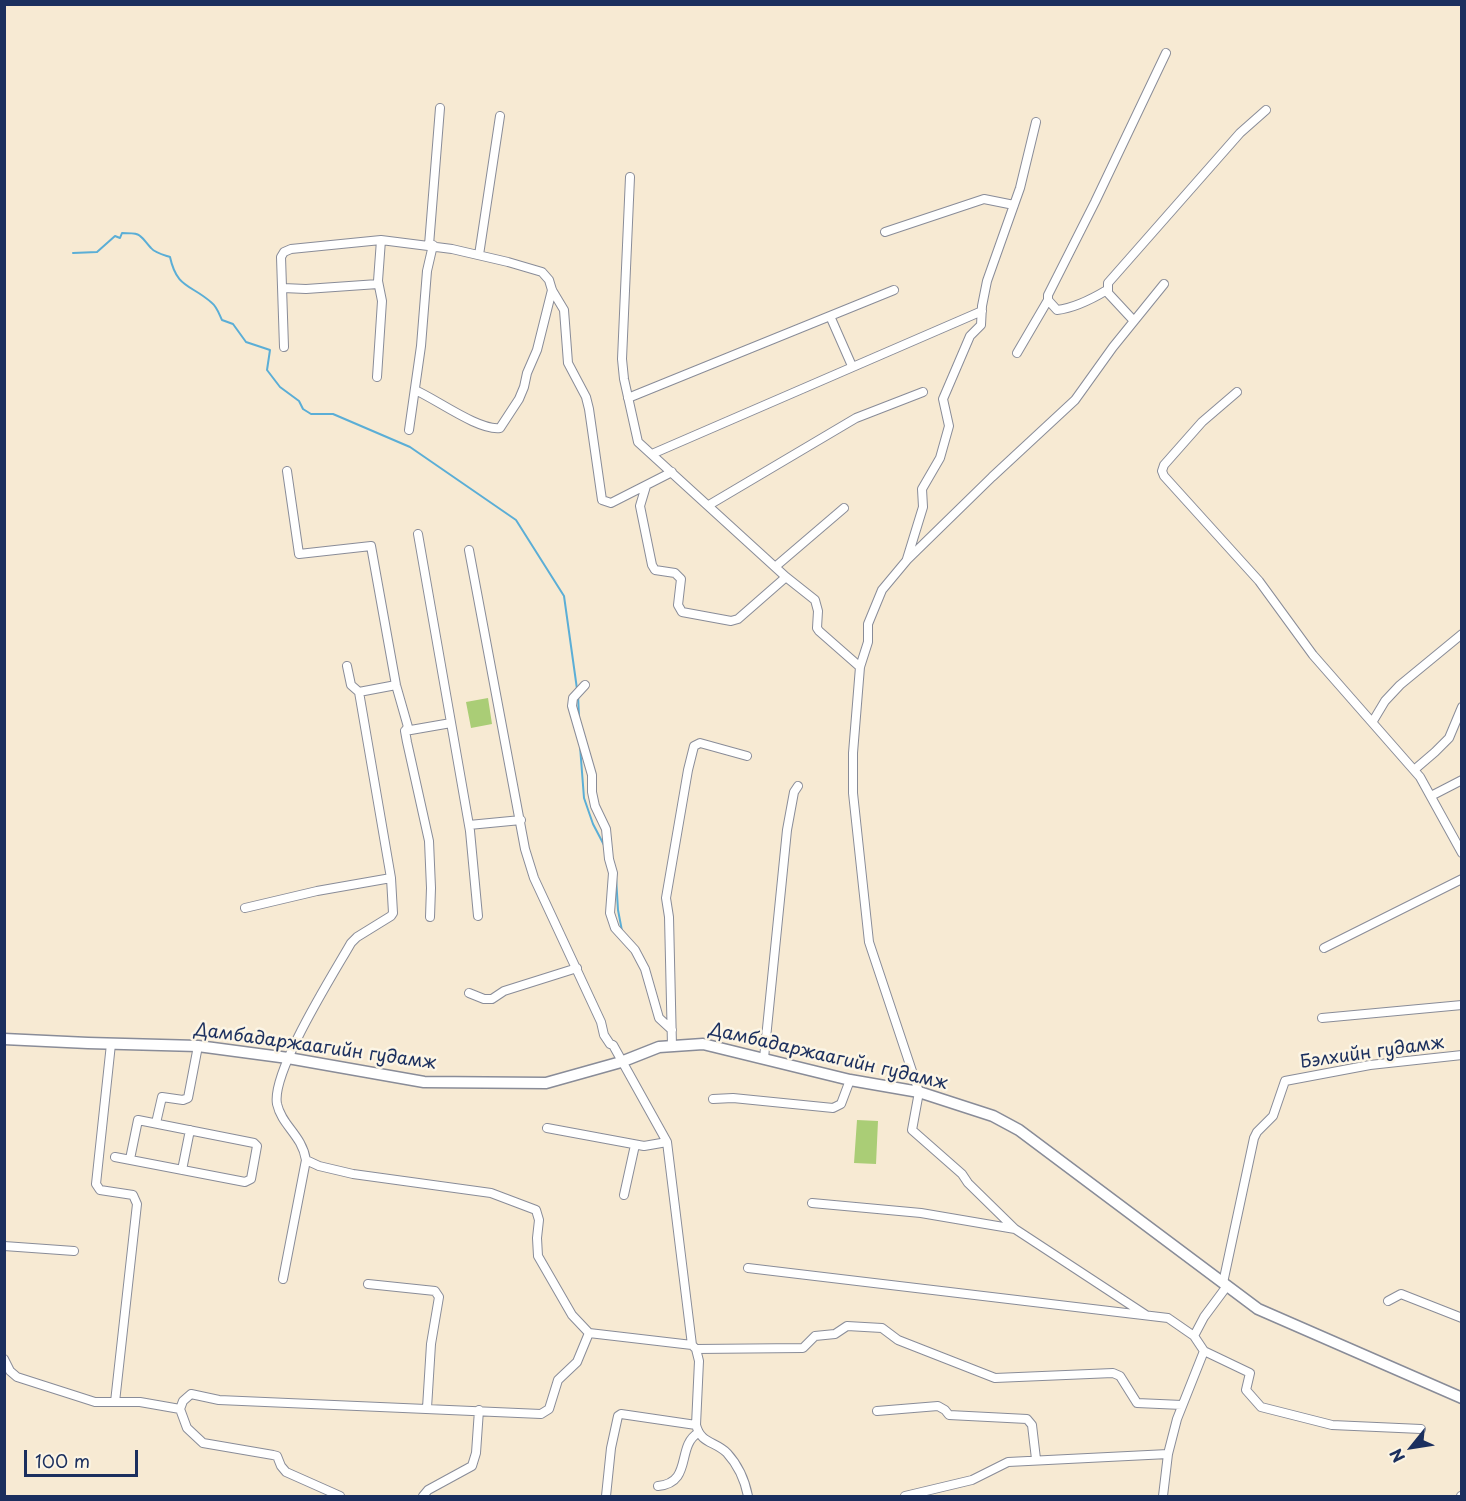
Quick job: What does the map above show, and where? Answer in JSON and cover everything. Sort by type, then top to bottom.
[{"type":"main road","name":"Дамбадаржаагийн гудамж","points":[[4,1039],[198,1046],[288,1058],[424,1082],[546,1083],[621,1062],[659,1047],[703,1044],[850,1080],[919,1092],[993,1116],[1019,1130],[1258,1309],[1461,1398]]},
{"type":"street","points":[[1017,353],[1048,300],[1048,295],[1166,53]]},
{"type":"street","points":[[409,430],[431,245],[440,108]]},
{"type":"street","points":[[1134,321],[1107,290],[1108,283],[1239,133],[1266,110]]},
{"type":"street","points":[[479,255],[500,116]]},
{"type":"street","points":[[907,560],[923,507],[922,489],[940,458],[949,426],[944,399],[970,336],[981,325],[987,281],[1020,188],[1036,122]]},
{"type":"street","points":[[630,177],[622,359],[638,442],[786,577],[815,600],[819,631],[860,667]]},
{"type":"street","points":[[885,232],[984,199],[1014,205]]},
{"type":"street","points":[[377,377],[382,301],[378,284],[381,240]]},
{"type":"street","points":[[284,346],[281,257],[284,252],[291,249],[381,240],[431,245],[542,272],[549,280],[564,310],[568,363],[586,397],[589,409],[602,500],[611,503],[672,472]]},
{"type":"street","points":[[283,288],[306,289],[378,284]]},
{"type":"street","points":[[1147,1316],[1015,1229],[968,1183],[962,1174],[912,1130],[919,1092],[869,942],[853,793],[853,753],[860,667],[867,642],[868,624],[882,590],[907,560],[1075,400],[1113,347],[1164,284]]},
{"type":"street","points":[[415,390],[452,408],[467,419],[500,428],[525,387],[527,373],[537,350],[552,290]]},
{"type":"street","points":[[1048,300],[1057,310],[1068,309],[1107,290]]},
{"type":"street","points":[[628,398],[894,291]]},
{"type":"street","points":[[652,454],[982,311]]},
{"type":"street","points":[[830,316],[852,366]]},
{"type":"street","points":[[709,506],[856,418],[923,392]]},
{"type":"street","points":[[1237,392],[1202,422],[1164,465],[1162,471],[1164,476],[1259,581],[1313,655],[1414,770],[1431,796],[1461,853]]},
{"type":"street","points":[[287,471],[299,554],[371,546],[396,685],[408,727],[405,731],[429,841],[430,917]]},
{"type":"street","points":[[646,486],[639,506],[652,564],[656,570],[675,573],[681,579],[678,605],[682,612],[731,621],[738,619],[786,577]]},
{"type":"street","points":[[775,567],[844,508]]},
{"type":"street","points":[[418,534],[469,825],[478,916]]},
{"type":"street","points":[[469,550],[508,765],[521,820],[522,835],[534,878],[577,968],[601,1022],[604,1035],[613,1045],[667,1142],[694,1347],[699,1361],[697,1429],[677,1478],[672,1483],[658,1486]]},
{"type":"street","points":[[1373,721],[1385,701],[1400,685],[1461,634]]},
{"type":"street","points":[[283,1279],[306,1160],[303,1146],[282,1118],[276,1097],[288,1058],[351,943],[393,913],[391,878],[359,693],[351,685],[347,666]]},
{"type":"street","points":[[359,693],[396,685]]},
{"type":"street","points":[[583,688],[573,698],[573,714],[592,775],[592,792],[596,806],[606,829],[613,873],[610,913],[615,928],[635,950],[645,969],[659,1018],[672,1030]]},
{"type":"street","points":[[1414,770],[1449,738],[1461,707]]},
{"type":"street","points":[[405,731],[451,723]]},
{"type":"street","points":[[672,1046],[669,917],[666,898],[694,746],[700,743],[747,756]]},
{"type":"street","points":[[1431,796],[1461,780]]},
{"type":"street","points":[[764,1058],[786,830],[798,786]]},
{"type":"street","points":[[469,825],[521,820]]},
{"type":"street","points":[[245,908],[316,891],[391,878]]},
{"type":"street","points":[[1324,948],[1461,879]]},
{"type":"street","points":[[468,993],[484,999],[492,999],[504,991],[577,968]]},
{"type":"street","points":[[1322,1018],[1461,1005]]},
{"type":"street","points":[[111,1044],[96,1184],[100,1190],[134,1195],[137,1204],[115,1402]]},
{"type":"street","points":[[156,1123],[162,1097],[183,1100],[190,1095],[198,1046]]},
{"type":"street","name":"Бэлхийн гудамж","points":[[1225,1284],[1254,1138],[1273,1116],[1285,1081],[1370,1065],[1461,1055]]},
{"type":"street","points":[[713,1099],[733,1098],[833,1108],[841,1104],[850,1080]]},
{"type":"street","points":[[115,1157],[245,1182],[251,1179],[256,1144],[156,1123],[136,1121],[130,1159]]},
{"type":"street","points":[[547,1128],[635,1145],[644,1146],[667,1142]]},
{"type":"street","points":[[182,1170],[190,1130]]},
{"type":"street","points":[[624,1195],[635,1145]]},
{"type":"street","points":[[306,1160],[319,1166],[352,1174],[491,1193],[536,1210],[539,1220],[537,1256],[572,1315],[589,1333],[694,1347],[803,1348],[815,1336],[835,1334],[847,1326],[882,1328],[898,1340],[995,1378],[1113,1373],[1120,1376],[1137,1403],[1182,1406]]},
{"type":"street","points":[[812,1203],[921,1213],[1015,1229]]},
{"type":"street","points":[[4,1246],[74,1251]]},
{"type":"street","points":[[748,1268],[1168,1318],[1194,1336],[1204,1351],[1250,1373],[1246,1390],[1261,1407],[1332,1425],[1421,1429]]},
{"type":"street","points":[[369,1284],[435,1291],[439,1297],[431,1344],[427,1408]]},
{"type":"street","points":[[1194,1336],[1225,1284]]},
{"type":"street","points":[[1388,1301],[1401,1294],[1461,1318]]},
{"type":"street","points":[[340,1497],[286,1472],[277,1456],[203,1443],[187,1428],[180,1409],[183,1401],[191,1394],[219,1400],[541,1414],[549,1409],[558,1380],[577,1362],[589,1333]]},
{"type":"street","points":[[1163,1497],[1168,1454],[1182,1406],[1204,1351]]},
{"type":"street","points":[[4,1359],[10,1371],[17,1377],[95,1402],[140,1402],[180,1409]]},
{"type":"street","points":[[877,1412],[929,1405],[938,1406],[950,1415],[1027,1419],[1032,1425],[1036,1459]]},
{"type":"street","points":[[423,1497],[428,1490],[472,1466],[476,1453],[479,1410]]},
{"type":"street","points":[[606,1497],[611,1448],[618,1416],[621,1414],[697,1429]]},
{"type":"street","points":[[697,1429],[701,1437],[726,1453],[744,1480],[748,1497]]},
{"type":"street","points":[[905,1497],[972,1480],[1008,1462],[1168,1454]]},
{"type":"green space","points":[[488,698],[492,724],[471,728],[466,702]]},
{"type":"green space","points":[[857,1120],[878,1121],[876,1164],[854,1163]]},
{"type":"waterway","points":[[73,253],[97,252],[115,236],[120,238],[122,233],[140,236],[155,251],[170,257],[181,281],[214,305],[222,320],[233,324],[246,342],[270,350],[267,370],[280,387],[299,401],[303,409],[311,414],[333,414],[410,447],[516,520],[564,596],[577,689]]},
{"type":"waterway","points":[[578,695],[579,716]]},
{"type":"waterway","points":[[580,746],[584,798],[593,824],[605,847]]},
{"type":"waterway","points":[[616,877],[622,931]]}]
